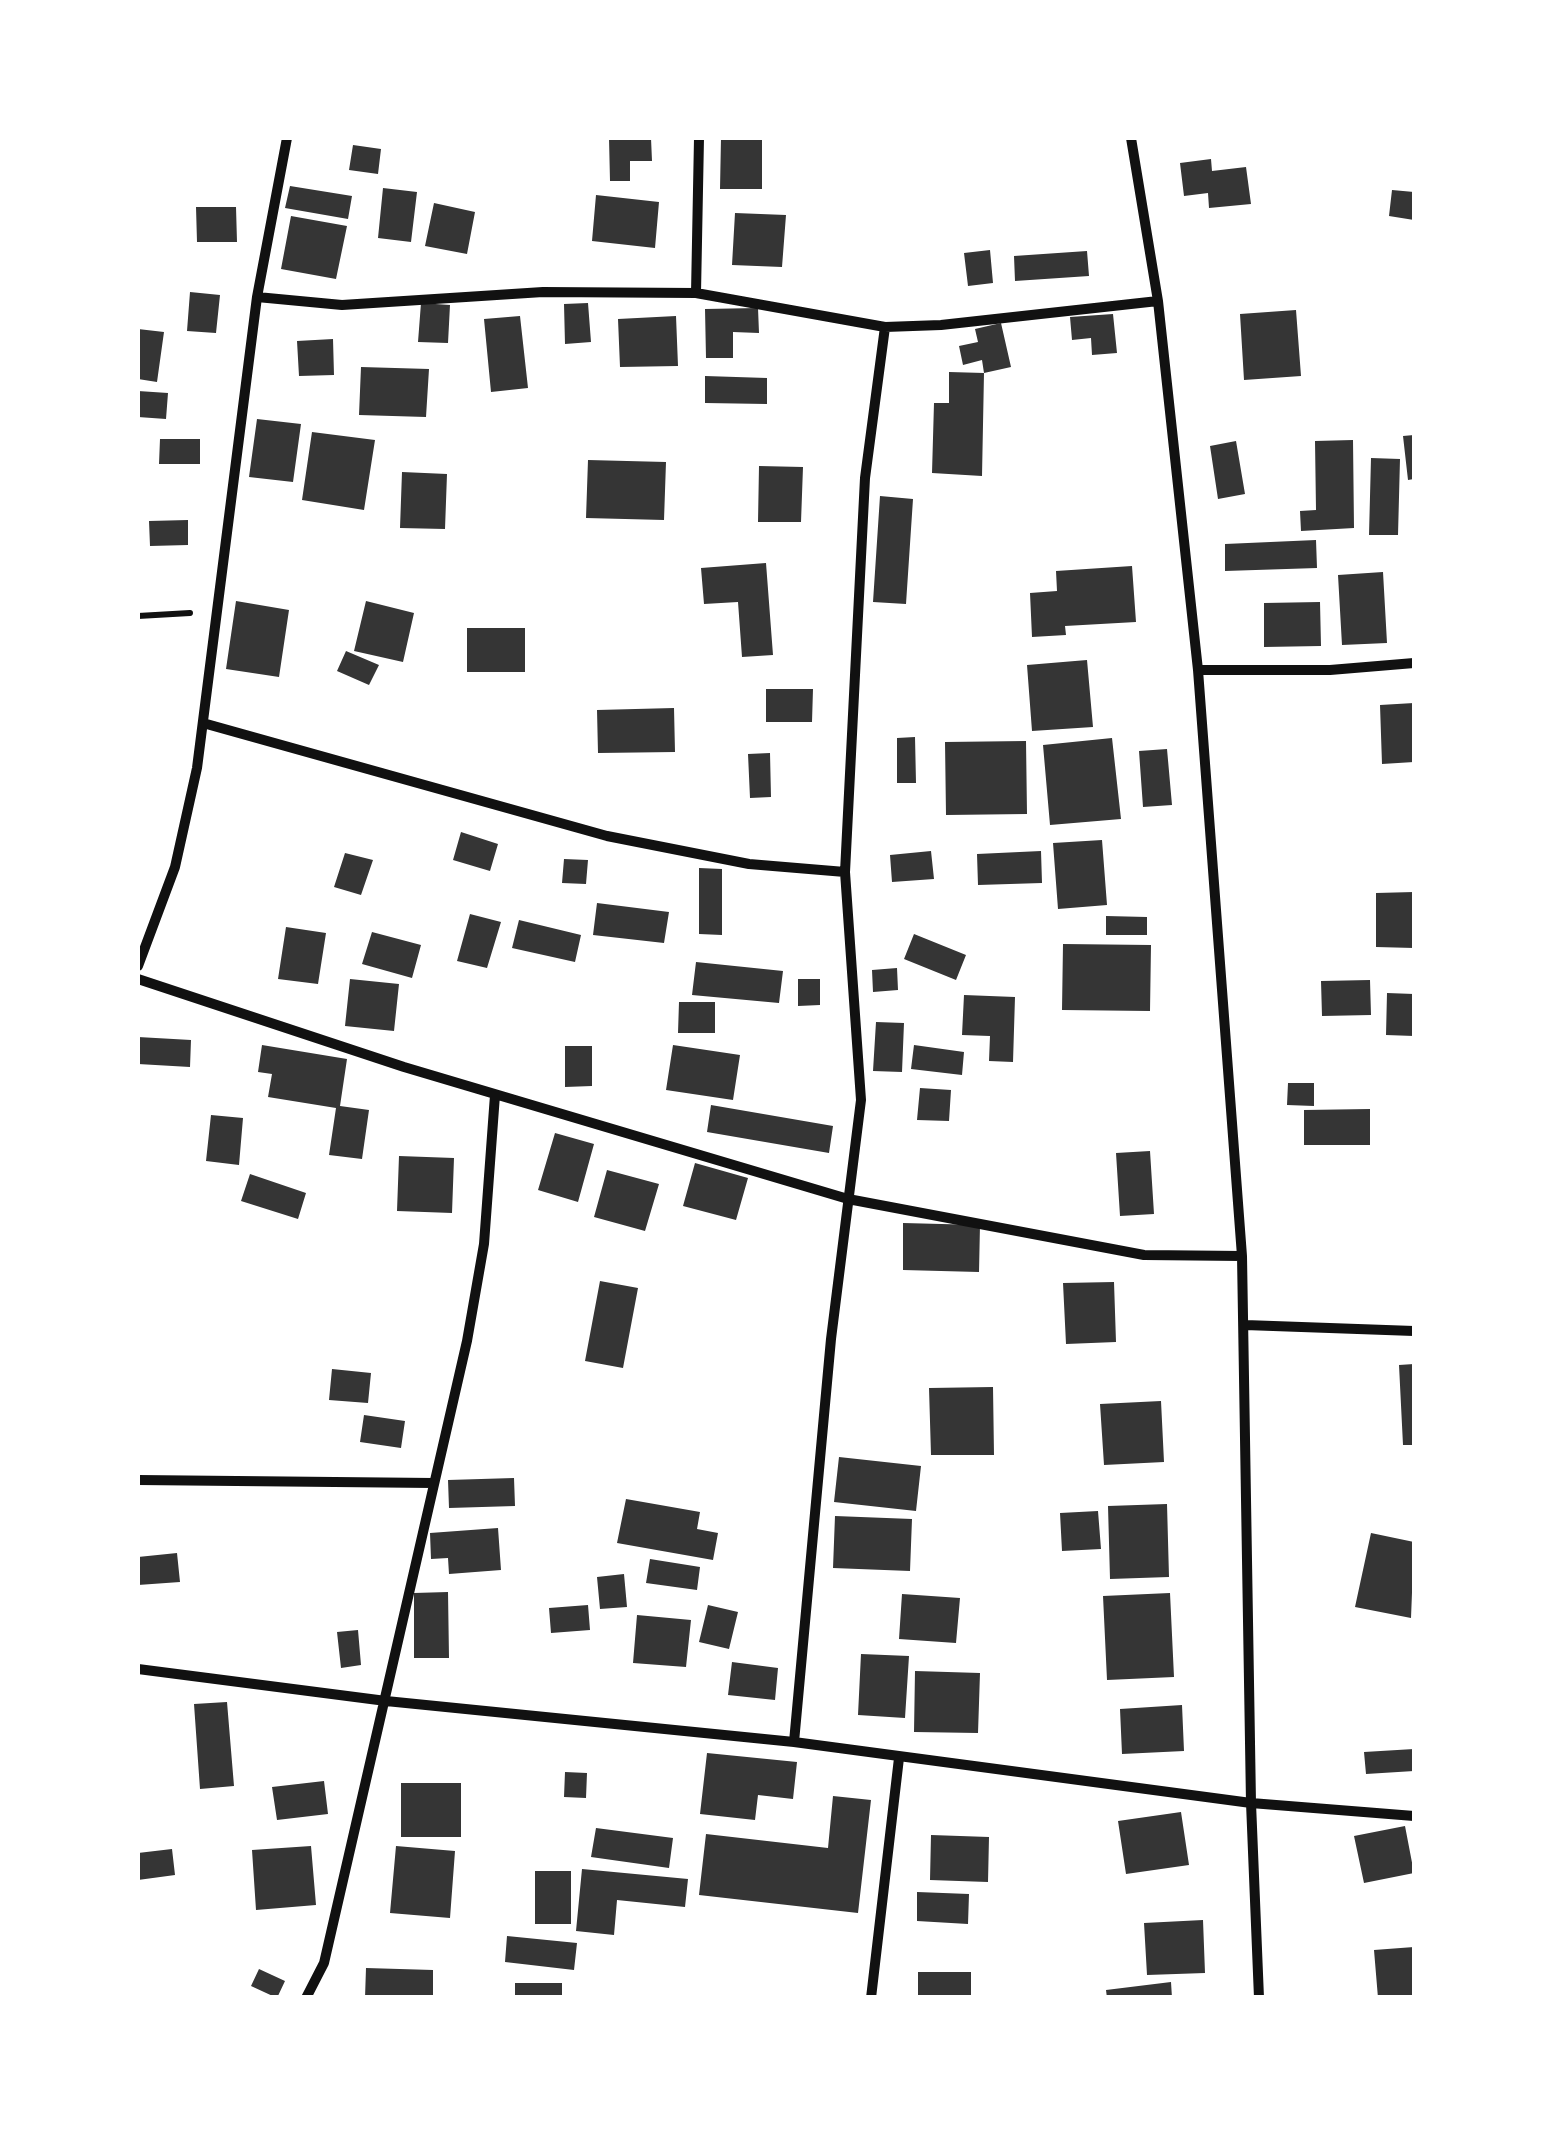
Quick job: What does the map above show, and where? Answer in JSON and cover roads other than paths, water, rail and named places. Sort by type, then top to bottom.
[{"type":"street","points":[[138,966],[180,849],[203,723],[257,297],[287,138]]},
{"type":"street","points":[[696,293],[699,138]]},
{"type":"street","points":[[1131,138],[1158,301],[1198,670],[1242,1256],[1250,1803],[1259,1998]]},
{"type":"street","points":[[257,297],[342,304],[543,292],[696,293],[885,327],[940,325],[1158,301]]},
{"type":"street","points":[[794,1742],[860,1100],[845,872],[864,478],[885,327]]},
{"type":"street","points":[[1198,670],[1330,670],[1414,662]]},
{"type":"street","points":[[203,723],[607,836],[749,864],[845,872]]},
{"type":"street","points":[[138,979],[494,1094],[848,1199],[1144,1255],[1242,1256]]},
{"type":"street","points":[[306,1998],[324,1964],[479,1279],[494,1094]]},
{"type":"street","points":[[1245,1326],[1414,1331]]},
{"type":"street","points":[[138,1480],[433,1483]]},
{"type":"street","points":[[138,1669],[386,1701],[794,1742],[1250,1803],[1414,1816]]},
{"type":"street","points":[[871,1998],[899,1758]]}]
